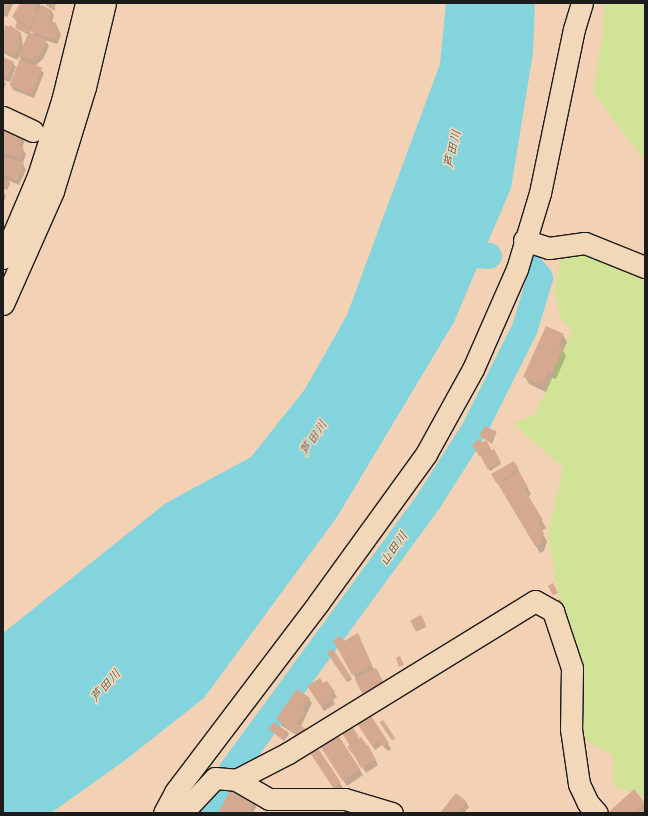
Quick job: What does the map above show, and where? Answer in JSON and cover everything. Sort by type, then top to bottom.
[{"type":"street","points":[[3,258],[38,176],[62,101],[86,3]]},
{"type":"street","points":[[3,304],[53,191],[85,87],[105,3]]},
{"type":"street","points":[[164,813],[175,792],[319,602],[426,454],[473,369],[517,269],[524,240],[540,192],[574,29],[582,3]]},
{"type":"street","points":[[3,117],[33,130]]},
{"type":"street","points":[[524,240],[549,248],[585,243],[645,267]]},
{"type":"street","points":[[236,780],[288,753],[534,601],[554,611],[572,668],[571,729],[579,784],[588,803],[597,813]]},
{"type":"street","points":[[182,813],[216,778],[236,780],[269,799],[345,799],[392,813]]},
{"type":"green space","points":[[604,3],[645,3],[645,158],[640,155],[593,92],[604,27]]},
{"type":"green space","points":[[577,249],[634,269],[645,285],[645,796],[614,787],[613,755],[591,744],[575,725],[560,606],[548,535],[563,468],[513,423],[535,415],[572,330],[560,319],[555,289],[560,259]]},
{"type":"water","name":"芦田川","points":[[446,3],[535,3],[533,53],[511,188],[454,322],[337,517],[204,698],[124,761],[51,813],[3,813],[3,633],[166,503],[251,457],[305,389],[347,315],[440,64]]},
{"type":"building","points":[[3,3],[9,3],[4,13],[3,12]]},
{"type":"building","points":[[20,3],[37,3],[34,9],[37,11],[31,27],[12,17]]},
{"type":"building","points":[[45,3],[53,3],[56,4],[54,9]]},
{"type":"building","points":[[41,5],[52,10],[48,20],[56,23],[55,28],[59,30],[54,40],[30,31]]},
{"type":"building","points":[[17,22],[30,28],[28,33],[18,30],[15,27]]},
{"type":"building","points":[[5,25],[9,27],[10,25],[21,33],[18,40],[21,42],[15,56],[3,50]]},
{"type":"building","points":[[29,32],[47,40],[41,54],[33,61],[18,56]]},
{"type":"building","points":[[3,57],[14,62],[7,78],[3,77]]},
{"type":"building","points":[[20,59],[42,68],[32,94],[10,85]]},
{"type":"building","points":[[3,124],[23,134],[19,146],[24,148],[20,159],[3,152]]},
{"type":"building","points":[[3,156],[24,164],[17,181],[3,175]]},
{"type":"building","points":[[3,178],[10,181],[6,189],[3,187]]},
{"type":"building","points":[[546,326],[564,334],[558,346],[563,348],[552,373],[548,371],[542,385],[523,377]]},
{"type":"building","points":[[485,426],[497,432],[490,442],[479,436]]},
{"type":"building","points":[[479,439],[482,443],[486,440],[491,449],[479,456],[472,445]]},
{"type":"building","points":[[494,449],[501,462],[488,469],[481,456]]},
{"type":"building","points":[[514,461],[519,469],[497,484],[491,474]]},
{"type":"building","points":[[519,472],[528,487],[524,489],[543,520],[538,523],[544,533],[540,544],[535,546],[498,484]]},
{"type":"building","points":[[553,583],[558,593],[553,595],[548,586]]},
{"type":"building","points":[[560,599],[564,606],[557,610],[553,603]]},
{"type":"building","points":[[421,615],[426,625],[415,630],[410,620]]},
{"type":"building","points":[[358,633],[372,665],[352,675],[333,640],[341,636],[344,641]]},
{"type":"building","points":[[333,649],[351,677],[347,682],[327,653]]},
{"type":"building","points":[[400,656],[404,665],[399,667],[396,658]]},
{"type":"building","points":[[376,668],[385,685],[364,696],[355,679]]},
{"type":"building","points":[[320,678],[323,683],[327,681],[335,692],[331,695],[333,699],[321,706],[307,686]]},
{"type":"building","points":[[297,689],[310,698],[302,709],[306,711],[297,723],[306,729],[300,737],[276,719]]},
{"type":"building","points":[[369,713],[389,743],[384,747],[379,741],[372,746],[356,722]]},
{"type":"building","points":[[383,720],[395,738],[392,740],[380,722]]},
{"type":"building","points":[[274,722],[288,732],[282,739],[269,729]]},
{"type":"building","points":[[351,725],[359,737],[349,743],[341,732]]},
{"type":"building","points":[[336,732],[361,770],[343,781],[318,743]]},
{"type":"building","points":[[361,737],[366,744],[353,754],[347,747]]},
{"type":"building","points":[[578,737],[585,737],[587,759],[581,760]]},
{"type":"building","points":[[368,745],[376,760],[361,768],[353,753]]},
{"type":"building","points":[[317,747],[341,783],[334,788],[310,752]]},
{"type":"building","points":[[231,789],[255,800],[249,813],[218,813]]},
{"type":"building","points":[[634,789],[645,804],[634,813],[608,813]]},
{"type":"building","points":[[456,793],[467,802],[458,813],[440,813]]},
{"type":"building","points":[[645,807],[645,813],[638,813]]},
{"type":"waterway","name":"山田川","points":[[447,252],[489,256]]},
{"type":"waterway","name":"山田川","points":[[207,813],[232,770],[430,499],[474,430],[525,328],[540,278],[532,268]]}]
